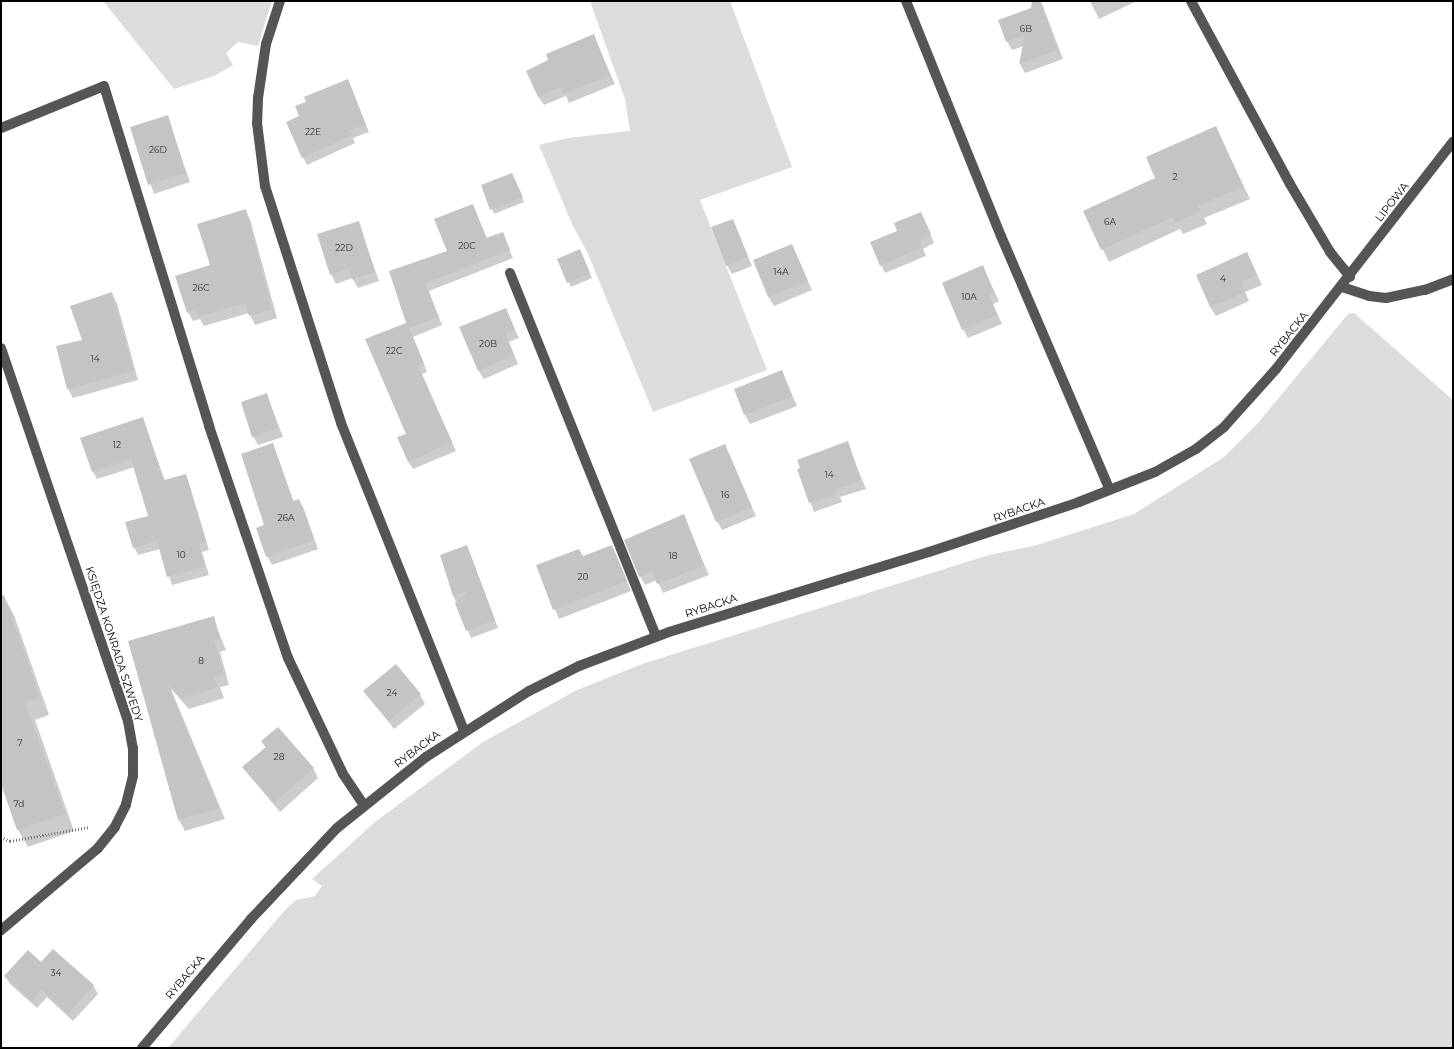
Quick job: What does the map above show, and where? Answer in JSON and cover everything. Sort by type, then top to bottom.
[{"type":"street","points":[[280,1],[266,44],[258,98],[257,123],[265,186],[341,423],[464,730]]},
{"type":"street","points":[[906,1],[1007,251],[1110,490]]},
{"type":"street","points":[[1191,1],[1290,184],[1330,252],[1350,276]]},
{"type":"street","points":[[1,128],[104,86],[209,426],[288,658],[343,774],[364,805]]},
{"type":"street","name":"LIPOWA","points":[[1350,276],[1453,142]]},
{"type":"street","points":[[510,273],[656,637]]},
{"type":"street","name":"RYBACKA","points":[[142,1048],[289,877],[337,828],[364,805],[464,730],[561,675],[656,637],[929,552],[1110,490],[1172,464],[1216,434],[1276,369],[1350,276]]},
{"type":"street","points":[[1342,287],[1369,296],[1386,298],[1425,290],[1453,279]]},
{"type":"street","name":"KSIĘDZA KONRADA SZWEDY","points":[[1,348],[128,721],[132,748],[133,776],[126,805],[115,827],[97,849],[1,930]]},
{"type":"path","points":[[1,837],[10,841],[90,827]]},
{"type":"shaded area","points":[[103,1],[272,1],[258,46],[238,42],[226,53],[233,65],[214,76],[174,89]]},
{"type":"shaded area","points":[[590,1],[730,1],[792,167],[700,200],[767,370],[653,412],[588,254],[572,224],[539,145],[568,138],[630,131],[625,99]]},
{"type":"shaded area","points":[[1354,313],[1453,400],[1453,1048],[168,1048],[285,910],[296,900],[315,896],[322,886],[312,879],[375,822],[483,742],[577,690],[642,664],[989,555],[1037,545],[1134,514],[1224,457],[1258,423],[1348,314]]},
{"type":"building","points":[[1032,1],[1040,1],[1058,50],[1019,64],[1025,35],[1006,42],[998,20],[1031,8]]},
{"type":"building","points":[[594,34],[610,75],[563,94],[560,87],[538,97],[526,71],[548,60],[546,54]]},
{"type":"building","points":[[348,79],[366,125],[349,130],[352,135],[302,158],[286,122],[299,116],[295,106],[306,102],[304,97]]},
{"type":"building","points":[[168,115],[186,173],[148,185],[130,127]]},
{"type":"building","points":[[1216,126],[1243,187],[1198,206],[1201,211],[1175,223],[1173,217],[1101,250],[1083,211],[1155,178],[1146,157]]},
{"type":"building","points":[[512,173],[523,197],[490,210],[481,185]]},
{"type":"building","points":[[473,204],[486,238],[503,232],[510,250],[425,283],[438,317],[409,328],[424,363],[418,366],[452,442],[408,462],[397,437],[406,434],[365,339],[406,323],[389,271],[447,251],[434,219]]},
{"type":"building","points":[[246,209],[272,309],[249,316],[245,303],[198,317],[196,310],[187,313],[175,276],[210,265],[197,224]]},
{"type":"building","points":[[921,212],[931,234],[919,240],[922,247],[880,266],[870,242],[897,231],[894,223]]},
{"type":"building","points":[[733,219],[748,257],[726,266],[711,227]]},
{"type":"building","points":[[359,221],[375,272],[352,279],[348,269],[330,275],[317,234]]},
{"type":"building","points":[[792,244],[808,281],[768,297],[753,260]]},
{"type":"building","points":[[580,249],[590,273],[567,283],[557,259]]},
{"type":"building","points":[[1247,252],[1257,275],[1241,282],[1245,292],[1210,307],[1196,275]]},
{"type":"building","points":[[983,265],[994,292],[989,295],[997,315],[962,330],[942,283]]},
{"type":"building","points":[[112,292],[134,371],[67,389],[56,346],[82,340],[70,306]]},
{"type":"building","points":[[506,308],[515,329],[505,333],[514,355],[478,371],[459,327]]},
{"type":"building","points":[[782,370],[792,396],[744,415],[734,389]]},
{"type":"building","points":[[267,393],[278,428],[252,437],[241,402]]},
{"type":"building","points":[[143,417],[164,480],[186,474],[206,542],[199,544],[205,567],[167,577],[157,541],[133,548],[125,522],[148,516],[131,459],[92,472],[80,438]]},
{"type":"building","points":[[848,441],[861,480],[836,489],[837,493],[809,503],[797,469],[800,468],[797,460]]},
{"type":"building","points":[[273,443],[293,501],[299,499],[314,540],[266,557],[256,528],[264,525],[241,454]]},
{"type":"building","points":[[725,444],[752,507],[716,522],[689,459]]},
{"type":"building","points":[[684,514],[704,565],[657,584],[652,571],[639,577],[624,540]]},
{"type":"building","points":[[467,545],[495,620],[466,631],[455,603],[470,590],[453,596],[440,555]]},
{"type":"building","points":[[612,545],[627,581],[553,610],[536,565],[579,549],[583,556]]},
{"type":"building","points":[[4,595],[40,697],[25,702],[65,814],[17,830],[1,784],[1,596]]},
{"type":"building","points":[[214,616],[220,639],[214,640],[224,674],[214,676],[218,687],[181,698],[167,682],[219,808],[178,820],[128,641]]},
{"type":"building","points":[[396,664],[421,694],[388,721],[363,691]]},
{"type":"building","points":[[278,727],[314,768],[274,803],[242,767],[266,747],[261,741]]},
{"type":"building","points":[[53,949],[94,985],[68,1014],[42,990],[32,1001],[4,976],[28,950],[41,962]]}]
